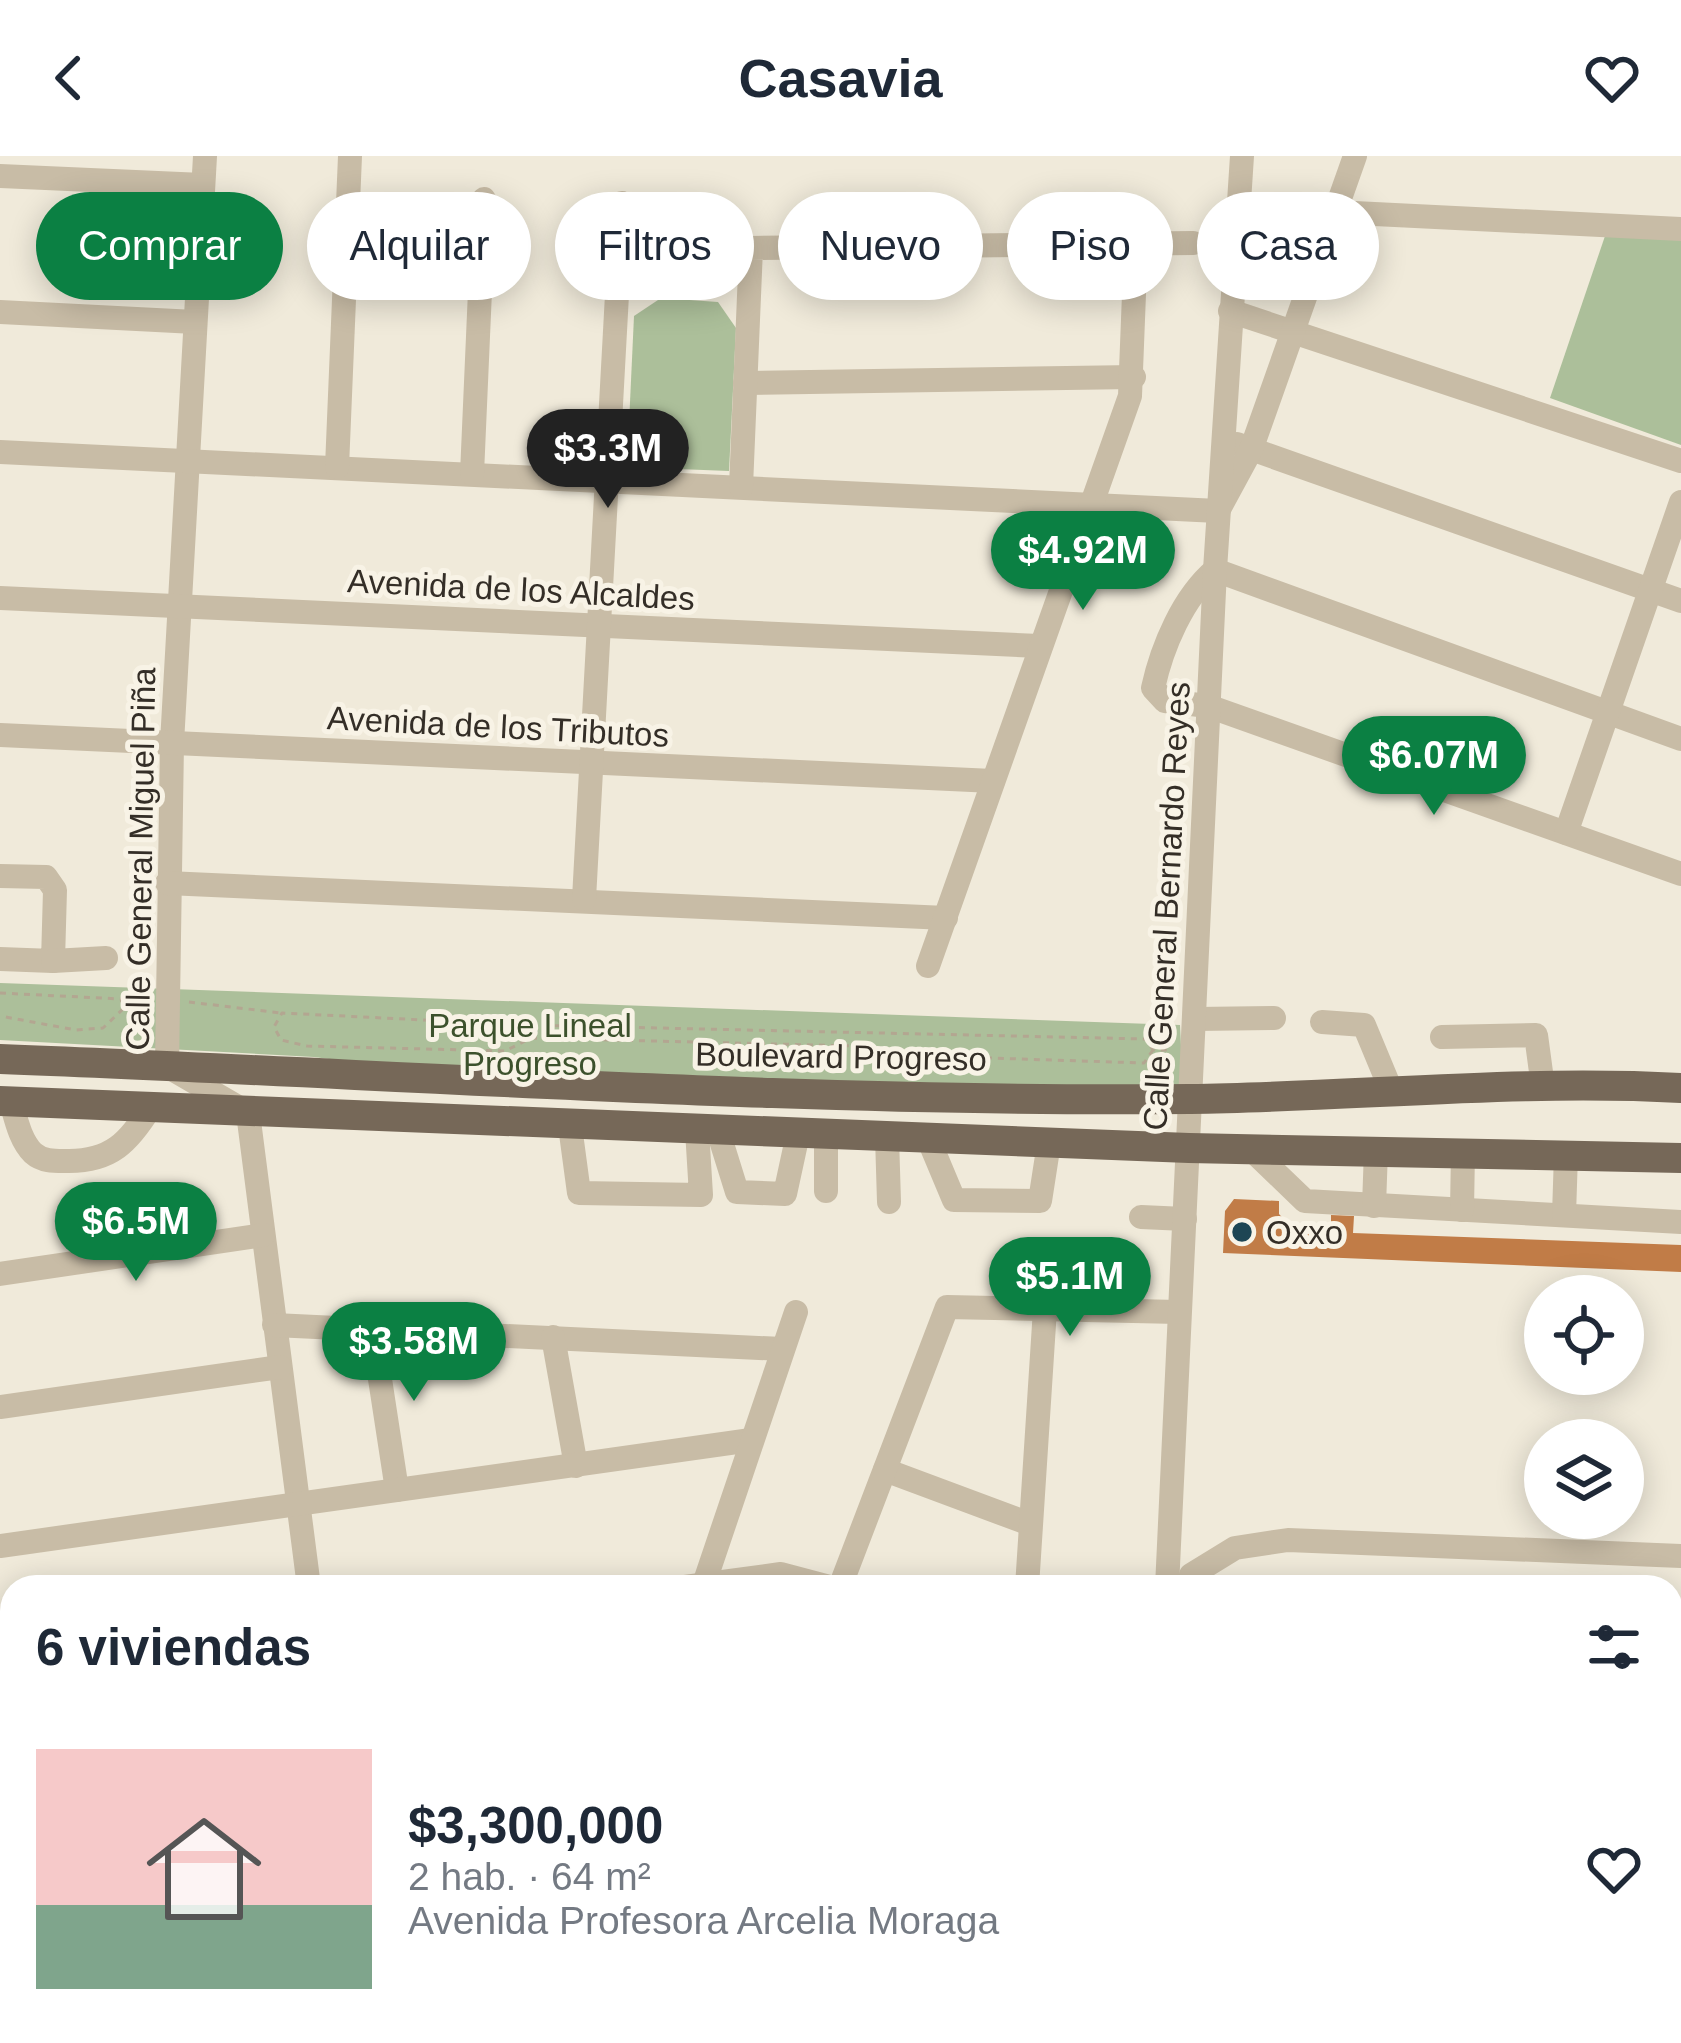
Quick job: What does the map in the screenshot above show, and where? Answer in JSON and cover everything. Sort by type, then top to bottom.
[{"type":"main road","name":"Boulevard Progreso","points":[[0,1059],[336,1077],[1191,1099],[1390,1090],[1681,1088]]},
{"type":"main road","points":[[65,1104],[167,1066]]},
{"type":"main road","points":[[248,1113],[289,1092],[336,1077]]},
{"type":"main road","points":[[5,1101],[1189,1148],[1681,1158]]},
{"type":"street","name":"Calle General Miguel Piña","points":[[205,156],[172,743],[167,1066],[248,1113]]},
{"type":"street","points":[[337,467],[350,156]]},
{"type":"street","name":"Calle General Bernardo Reyes","points":[[1175,1575],[1179,1312],[1218,511],[1241,156]]},
{"type":"street","points":[[1341,192],[1354,156]]},
{"type":"street","points":[[0,176],[202,185]]},
{"type":"street","points":[[1379,214],[1681,229]]},
{"type":"street","points":[[1173,243],[1193,243]]},
{"type":"street","points":[[741,487],[751,248],[1007,245]]},
{"type":"street","points":[[472,474],[480,300]]},
{"type":"street","points":[[584,899],[617,300]]},
{"type":"street","points":[[928,966],[1134,377],[1135,300]]},
{"type":"street","points":[[0,452],[1218,511],[1251,450],[1303,300]]},
{"type":"street","points":[[1230,310],[1681,461]]},
{"type":"street","points":[[0,312],[194,322]]},
{"type":"street","points":[[745,383],[1134,377]]},
{"type":"street","points":[[1224,439],[1681,601]]},
{"type":"street","points":[[1566,833],[1681,502]]},
{"type":"street","points":[[1681,739],[1215,570],[1197,585],[1183,609],[1153,688],[1165,701],[1208,706],[1681,874]]},
{"type":"street","name":"Avenida de los Alcaldes","points":[[0,598],[1039,646]]},
{"type":"street","name":"Avenida de los Tributos","points":[[0,735],[993,781]]},
{"type":"street","points":[[0,876],[41,876],[54,885],[52,961]]},
{"type":"street","points":[[167,883],[946,918]]},
{"type":"street","points":[[0,959],[106,958]]},
{"type":"street","points":[[1196,1019],[1274,1018]]},
{"type":"street","points":[[1322,1022],[1364,1025],[1390,1090]]},
{"type":"street","points":[[1442,1037],[1536,1035],[1544,1087]]},
{"type":"street","points":[[5,1101],[29,1149],[39,1159],[59,1162],[118,1151],[150,1108]]},
{"type":"street","points":[[248,1113],[307,1575]]},
{"type":"street","points":[[570,1126],[579,1193],[701,1195],[708,1130]]},
{"type":"street","points":[[708,1130],[737,1192],[753,1193],[785,1194],[812,1134]]},
{"type":"street","points":[[812,1134],[826,1191]]},
{"type":"street","points":[[887,1137],[889,1202]]},
{"type":"street","points":[[928,1138],[954,1200],[1040,1201],[1049,1143]]},
{"type":"street","points":[[1251,1149],[1302,1200],[1681,1222]]},
{"type":"street","points":[[1374,1206],[1376,1150]]},
{"type":"street","points":[[1462,1210],[1463,1151]]},
{"type":"street","points":[[1564,1215],[1566,1154]]},
{"type":"street","points":[[1142,1217],[1184,1219]]},
{"type":"street","points":[[0,1274],[263,1235]]},
{"type":"street","points":[[845,1575],[942,1312],[956,1304],[1179,1312]]},
{"type":"street","points":[[1028,1575],[1045,1309]]},
{"type":"street","points":[[699,1575],[796,1312]]},
{"type":"street","points":[[274,1325],[782,1349]]},
{"type":"street","points":[[372,1327],[397,1490]]},
{"type":"street","points":[[554,1336],[576,1466]]},
{"type":"street","points":[[0,1407],[280,1367]]},
{"type":"street","points":[[0,1546],[751,1440]]},
{"type":"street","points":[[885,1470],[1030,1524]]},
{"type":"street","points":[[1179,1575],[1235,1548],[1288,1540],[1681,1556]]},
{"type":"path","points":[[0,994],[121,999],[124,1008],[104,1028],[90,1029],[0,1016]]},
{"type":"path","points":[[204,1004],[282,1013],[524,1025],[1147,1040],[1153,1050],[1144,1063],[897,1055],[856,1046],[531,1038],[505,1051],[307,1046],[281,1040],[274,1027],[282,1013]]},
{"type":"green space","points":[[1605,236],[1681,240],[1681,445],[1550,398]]},
{"type":"green space","points":[[658,300],[718,302],[736,328],[729,471],[627,467],[634,316]]},
{"type":"green space","name":"Parque Lineal Progreso","points":[[0,983],[1180,1025],[1183,1088],[535,1086],[314,1057],[0,1040]]},
{"type":"building","points":[[1234,1199],[1279,1201],[1279,1214],[1291,1227],[1331,1228],[1331,1215],[1354,1216],[1353,1233],[1681,1245],[1681,1272],[1223,1253],[1225,1211]]},
{"type":"place","name":"Oxxo","points":[[1242,1232]]}]
